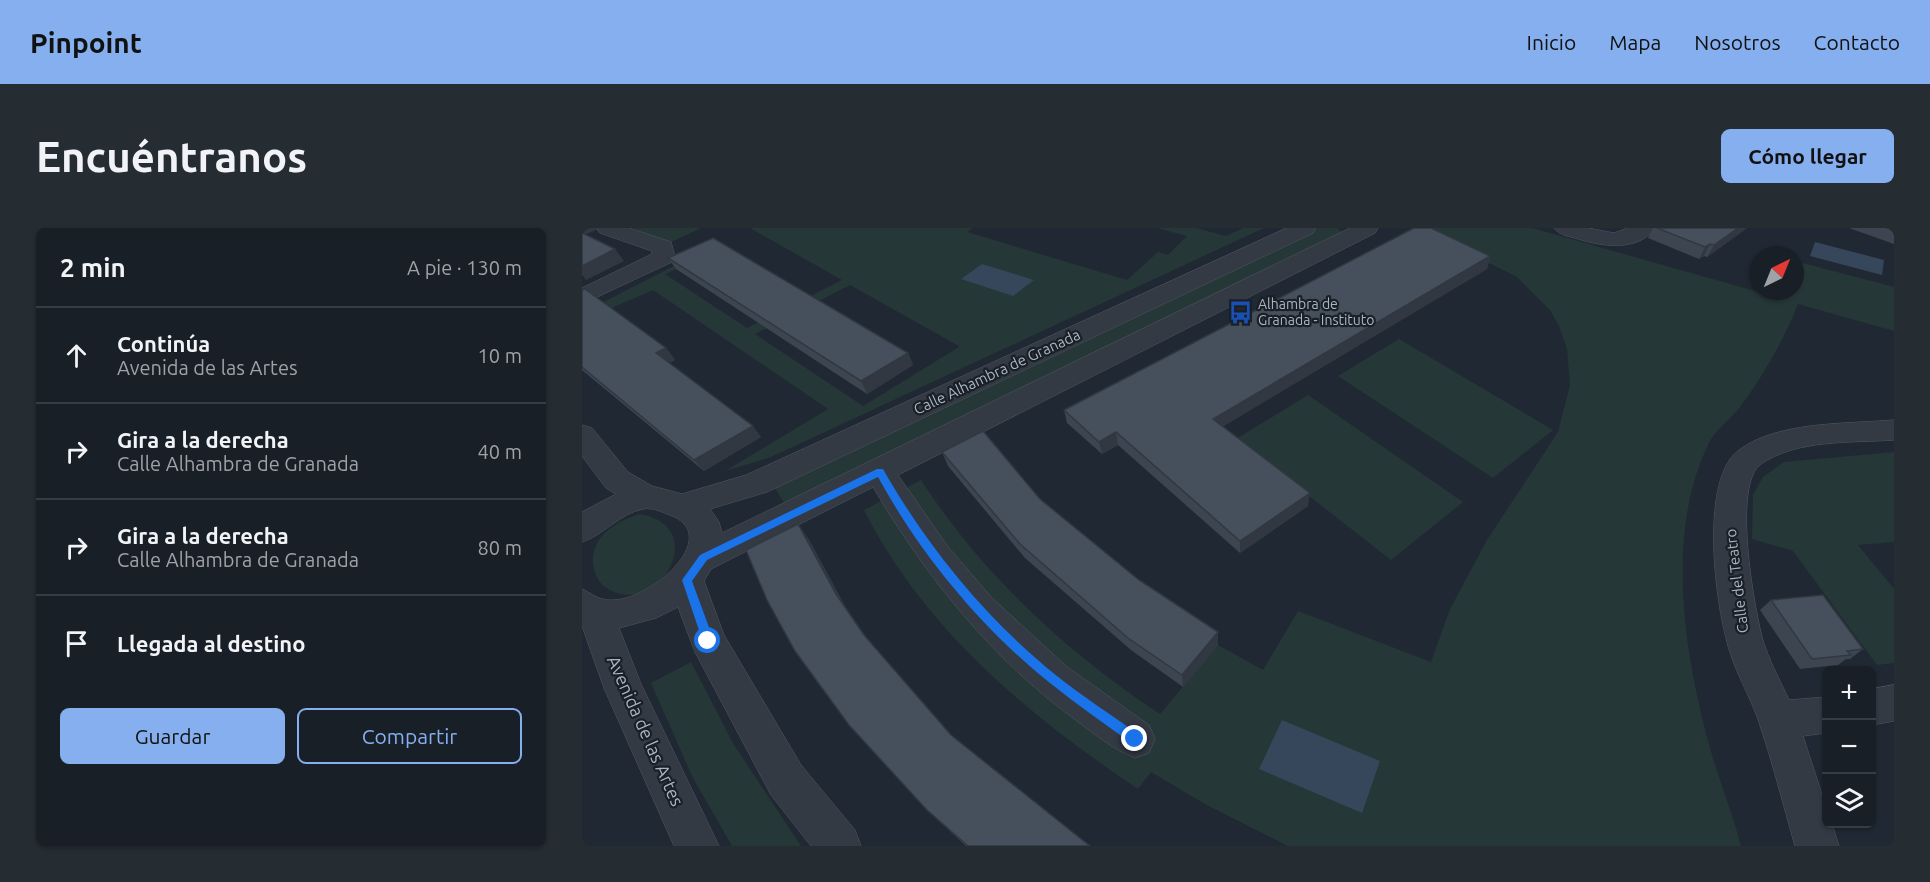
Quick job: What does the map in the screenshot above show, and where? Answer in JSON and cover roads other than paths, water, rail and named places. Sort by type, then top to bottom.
[{"type":"street","points":[[582,297],[664,257],[663,248],[608,228]]},
{"type":"street","name":"Calle Alhambra de Granada","points":[[684,505],[756,484],[1305,228]]},
{"type":"street","points":[[586,609],[625,613],[651,605],[695,569],[880,472],[1367,228]]},
{"type":"street","points":[[1564,228],[1607,240],[1628,238],[1644,228]]},
{"type":"street","name":"Calle del Teatro","points":[[1817,846],[1778,720],[1744,639],[1733,571],[1730,520],[1733,482],[1748,458],[1780,442],[1829,435],[1894,430]]},
{"type":"street","points":[[582,435],[617,480],[646,497],[684,505],[697,515],[704,526],[707,540],[695,569],[708,641],[786,780],[839,846]]},
{"type":"street","points":[[880,472],[899,507],[926,545],[982,614],[1053,679],[1135,739]]},
{"type":"street","points":[[582,529],[620,505],[646,497]]},
{"type":"street","name":"Avenida de las Artes","points":[[586,609],[698,846]]},
{"type":"street","points":[[1876,706],[1894,703]]},
{"type":"street","points":[[1778,720],[1822,716]]},
{"type":"water","points":[[1815,242],[1884,260],[1882,275],[1810,256]]},
{"type":"water","points":[[982,264],[1034,280],[1013,296],[961,279]]},
{"type":"water","points":[[1282,720],[1380,761],[1362,813],[1259,769]]},
{"type":"place","name":"Alhambra de Granada - Instituto","points":[[1240,312]]}]
